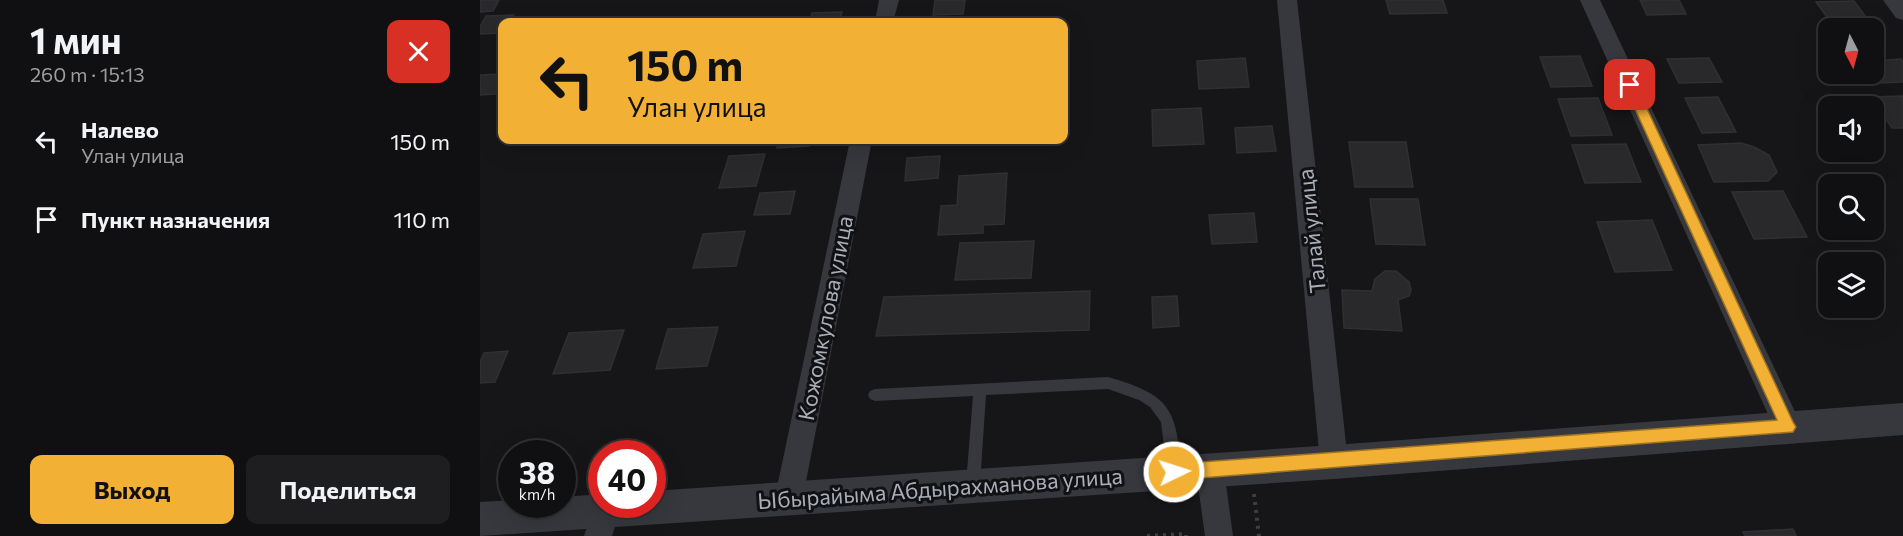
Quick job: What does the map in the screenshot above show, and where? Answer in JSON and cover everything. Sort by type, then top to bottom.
[{"type":"street","points":[[885,18],[889,0]]},
{"type":"street","name":"Талай улица","points":[[1287,0],[1335,462]]},
{"type":"street","points":[[1590,0],[1788,427]]},
{"type":"street","points":[[1893,0],[1903,14]]},
{"type":"street","name":"Кожомкулова улица","points":[[789,498],[860,144]]},
{"type":"street","name":"Ыбырайыма Абдырахманова улица","points":[[480,520],[602,523],[789,498],[1335,462],[1903,419]]},
{"type":"street","points":[[1210,470],[1219,536]]},
{"type":"lane","points":[[875,395],[1108,383],[1133,390],[1154,402],[1168,416],[1173,434],[1174,472]]},
{"type":"lane","points":[[973,485],[980,390]]},
{"type":"path","points":[[1245,495],[1254,494],[1259,536]]},
{"type":"path","points":[[1147,536],[1186,534],[1186,536]]},
{"type":"building","points":[[480,0],[499,0],[493,11],[480,12]]},
{"type":"building","points":[[935,0],[965,0],[963,14],[933,15]]},
{"type":"building","points":[[1386,0],[1443,0],[1447,13],[1390,14]]},
{"type":"building","points":[[1640,0],[1679,0],[1686,14],[1647,15]]},
{"type":"building","points":[[1854,1],[1867,18],[1828,18],[1816,2]]},
{"type":"building","points":[[842,12],[840,18],[811,18],[812,13]]},
{"type":"building","points":[[514,15],[512,18],[498,18],[498,33],[480,34],[480,27],[486,16]]},
{"type":"building","points":[[1580,56],[1592,86],[1551,87],[1540,57]]},
{"type":"building","points":[[1245,58],[1249,87],[1199,89],[1197,61]]},
{"type":"building","points":[[1709,58],[1722,82],[1679,83],[1667,59]]},
{"type":"building","points":[[1901,59],[1903,82],[1884,83],[1884,60]]},
{"type":"building","points":[[498,74],[498,88],[495,94],[480,95],[480,75]]},
{"type":"building","points":[[1903,96],[1903,128],[1892,128],[1884,116],[1884,97]]},
{"type":"building","points":[[1718,97],[1736,132],[1702,133],[1685,98]]},
{"type":"building","points":[[1598,98],[1612,135],[1571,136],[1558,99]]},
{"type":"building","points":[[1201,108],[1204,144],[1153,146],[1152,110]]},
{"type":"building","points":[[1272,126],[1276,151],[1237,153],[1235,128]]},
{"type":"building","points":[[1349,142],[1406,142],[1413,187],[1355,187]]},
{"type":"building","points":[[1741,143],[1769,155],[1777,172],[1768,181],[1714,182],[1698,145]]},
{"type":"building","points":[[778,144],[810,144],[809,146],[777,148]]},
{"type":"building","points":[[1626,144],[1641,182],[1585,183],[1572,145]]},
{"type":"building","points":[[765,154],[756,186],[719,188],[729,156]]},
{"type":"building","points":[[940,156],[938,178],[905,181],[907,158]]},
{"type":"building","points":[[1007,173],[1004,224],[983,225],[983,233],[938,235],[941,206],[957,205],[959,176]]},
{"type":"building","points":[[795,191],[790,214],[754,215],[760,193]]},
{"type":"building","points":[[1783,191],[1807,237],[1754,239],[1732,192]]},
{"type":"building","points":[[1370,199],[1418,199],[1425,245],[1376,244]]},
{"type":"building","points":[[1254,213],[1257,242],[1212,244],[1209,215]]},
{"type":"building","points":[[1652,220],[1672,270],[1615,272],[1597,222]]},
{"type":"building","points":[[745,231],[736,266],[693,268],[703,234]]},
{"type":"building","points":[[1034,241],[1031,278],[955,280],[960,243]]},
{"type":"building","points":[[1385,271],[1396,271],[1409,282],[1411,290],[1409,296],[1398,300],[1402,331],[1344,328],[1342,290],[1372,291],[1375,279]]},
{"type":"building","points":[[1090,291],[1089,330],[876,336],[884,297]]},
{"type":"building","points":[[1177,296],[1179,326],[1153,328],[1152,297]]},
{"type":"building","points":[[718,327],[707,366],[656,369],[668,329]]},
{"type":"building","points":[[624,330],[610,370],[553,374],[569,333]]},
{"type":"building","points":[[508,351],[495,382],[480,383],[480,362],[484,353]]},
{"type":"building","points":[[1793,529],[1796,536],[1745,536],[1743,532]]},
{"type":"route","points":[[1174,472],[1788,427],[1630,85]]}]
